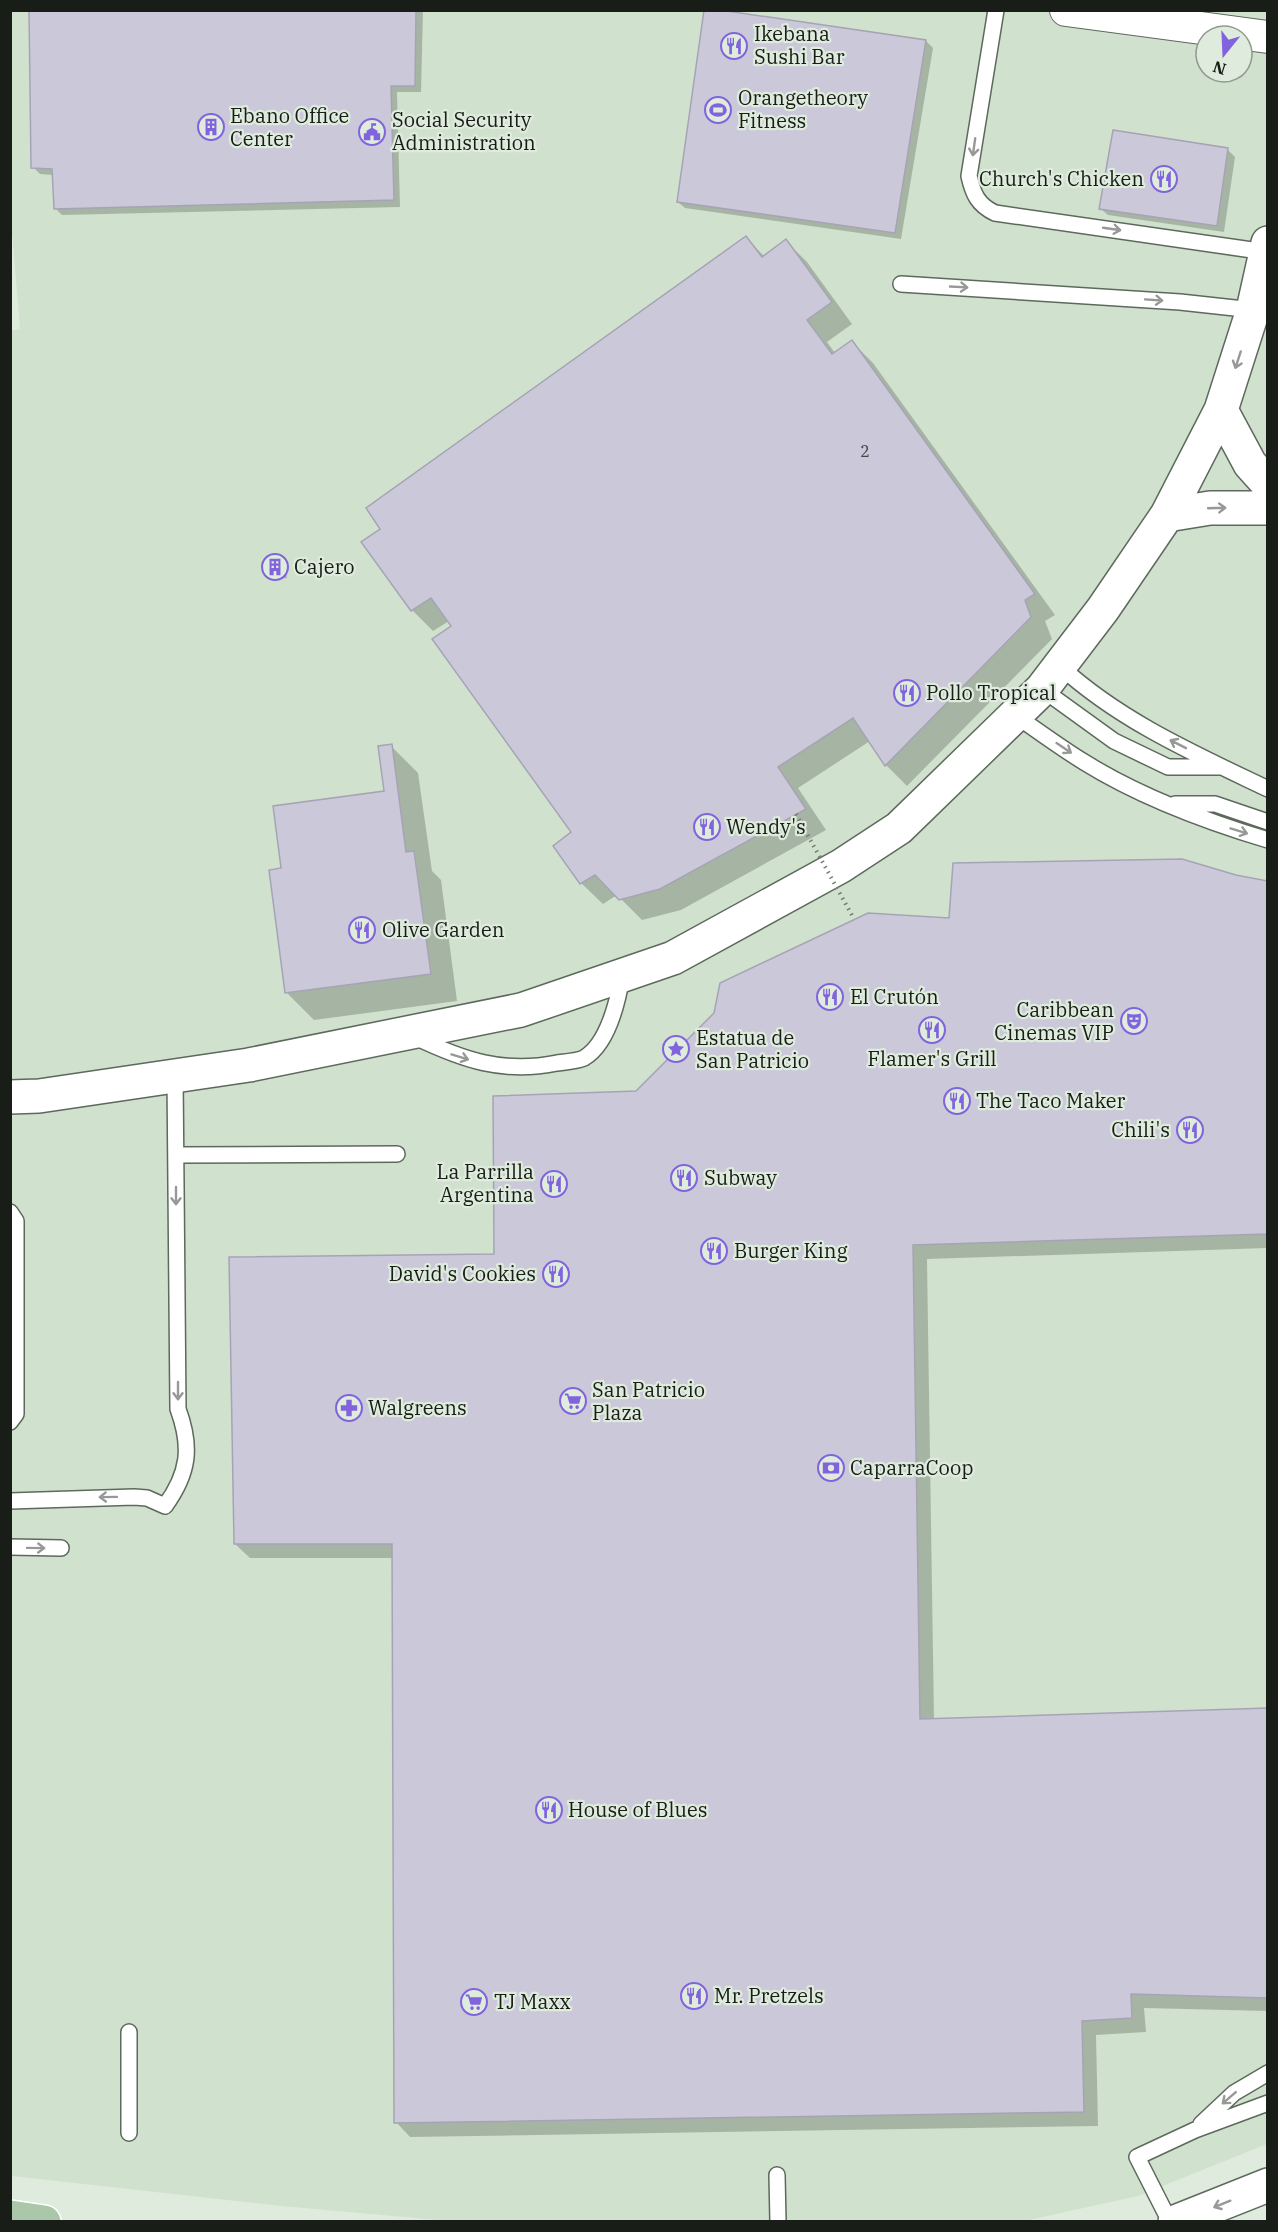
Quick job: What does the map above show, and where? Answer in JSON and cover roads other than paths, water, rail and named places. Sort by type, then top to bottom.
[{"type":"main road","points":[[10,2217],[44,2222]]},
{"type":"street","points":[[1066,10],[1268,37]]},
{"type":"street","points":[[10,1097],[39,1096],[175,1074],[249,1065],[521,1010],[673,958],[841,866],[900,828],[1051,677],[1103,609],[1167,516],[1221,410],[1253,310],[1267,247]]},
{"type":"street","points":[[1221,410],[1250,464],[1268,484]]},
{"type":"street","points":[[1167,516],[1210,508],[1268,508]]},
{"type":"street","points":[[1175,2222],[1268,2185]]},
{"type":"lane","points":[[996,10],[969,176],[973,194],[983,207],[995,213],[1267,247]]},
{"type":"lane","points":[[901,284],[1180,302],[1253,310]]},
{"type":"lane","points":[[1051,677],[1114,741],[1168,767],[1222,767]]},
{"type":"lane","points":[[1051,677],[1084,689],[1125,717],[1268,789]]},
{"type":"lane","points":[[1015,715],[1086,763],[1212,823],[1268,840]]},
{"type":"lane","points":[[1172,804],[1215,804],[1268,822]]},
{"type":"lane","points":[[406,1034],[457,1057],[494,1066],[535,1068],[584,1058],[605,1034],[617,1004],[622,976]]},
{"type":"lane","points":[[10,1501],[134,1497],[147,1498],[165,1506],[183,1478],[187,1454],[185,1428],[178,1409],[175,1074]]},
{"type":"lane","points":[[176,1155],[397,1154]]},
{"type":"lane","points":[[10,1212],[16,1221],[16,1414],[10,1422]]},
{"type":"lane","points":[[10,1547],[61,1548]]},
{"type":"lane","points":[[129,2032],[129,2133]]},
{"type":"lane","points":[[1195,2130],[1234,2093],[1268,2073]]},
{"type":"lane","points":[[1170,2222],[1137,2157],[1195,2130],[1268,2103]]},
{"type":"lane","points":[[777,2175],[778,2222]]},
{"type":"place","name":"Ikebana Sushi Bar","points":[[734,46]]},
{"type":"place","name":"Orangetheory Fitness","points":[[718,110]]},
{"type":"place","name":"Ebano Office Center","points":[[211,127]]},
{"type":"place","name":"Social Security Administration","points":[[372,132]]},
{"type":"place","name":"Church's Chicken","points":[[1164,179]]},
{"type":"place","name":"Cajero","points":[[275,567]]},
{"type":"place","name":"Pollo Tropical","points":[[907,693]]},
{"type":"place","name":"Wendy's","points":[[707,827]]},
{"type":"place","name":"Olive Garden","points":[[362,930]]},
{"type":"place","name":"El Crutón","points":[[830,997]]},
{"type":"place","name":"Caribbean Cinemas VIP","points":[[1134,1021]]},
{"type":"place","name":"Flamer's Grill","points":[[932,1030]]},
{"type":"place","name":"Estatua de San Patricio","points":[[676,1049]]},
{"type":"place","name":"The Taco Maker","points":[[957,1101]]},
{"type":"place","name":"Chili's","points":[[1190,1130]]},
{"type":"place","name":"Subway","points":[[684,1178]]},
{"type":"place","name":"La Parrilla Argentina","points":[[554,1184]]},
{"type":"place","name":"Burger King","points":[[714,1251]]},
{"type":"place","name":"David's Cookies","points":[[556,1274]]},
{"type":"place","name":"San Patricio Plaza","points":[[573,1401]]},
{"type":"place","name":"Walgreens","points":[[349,1408]]},
{"type":"place","name":"CaparraCoop","points":[[831,1468]]},
{"type":"place","name":"House of Blues","points":[[549,1810]]},
{"type":"place","name":"Mr. Pretzels","points":[[694,1996]]},
{"type":"place","name":"TJ Maxx","points":[[474,2002]]}]
